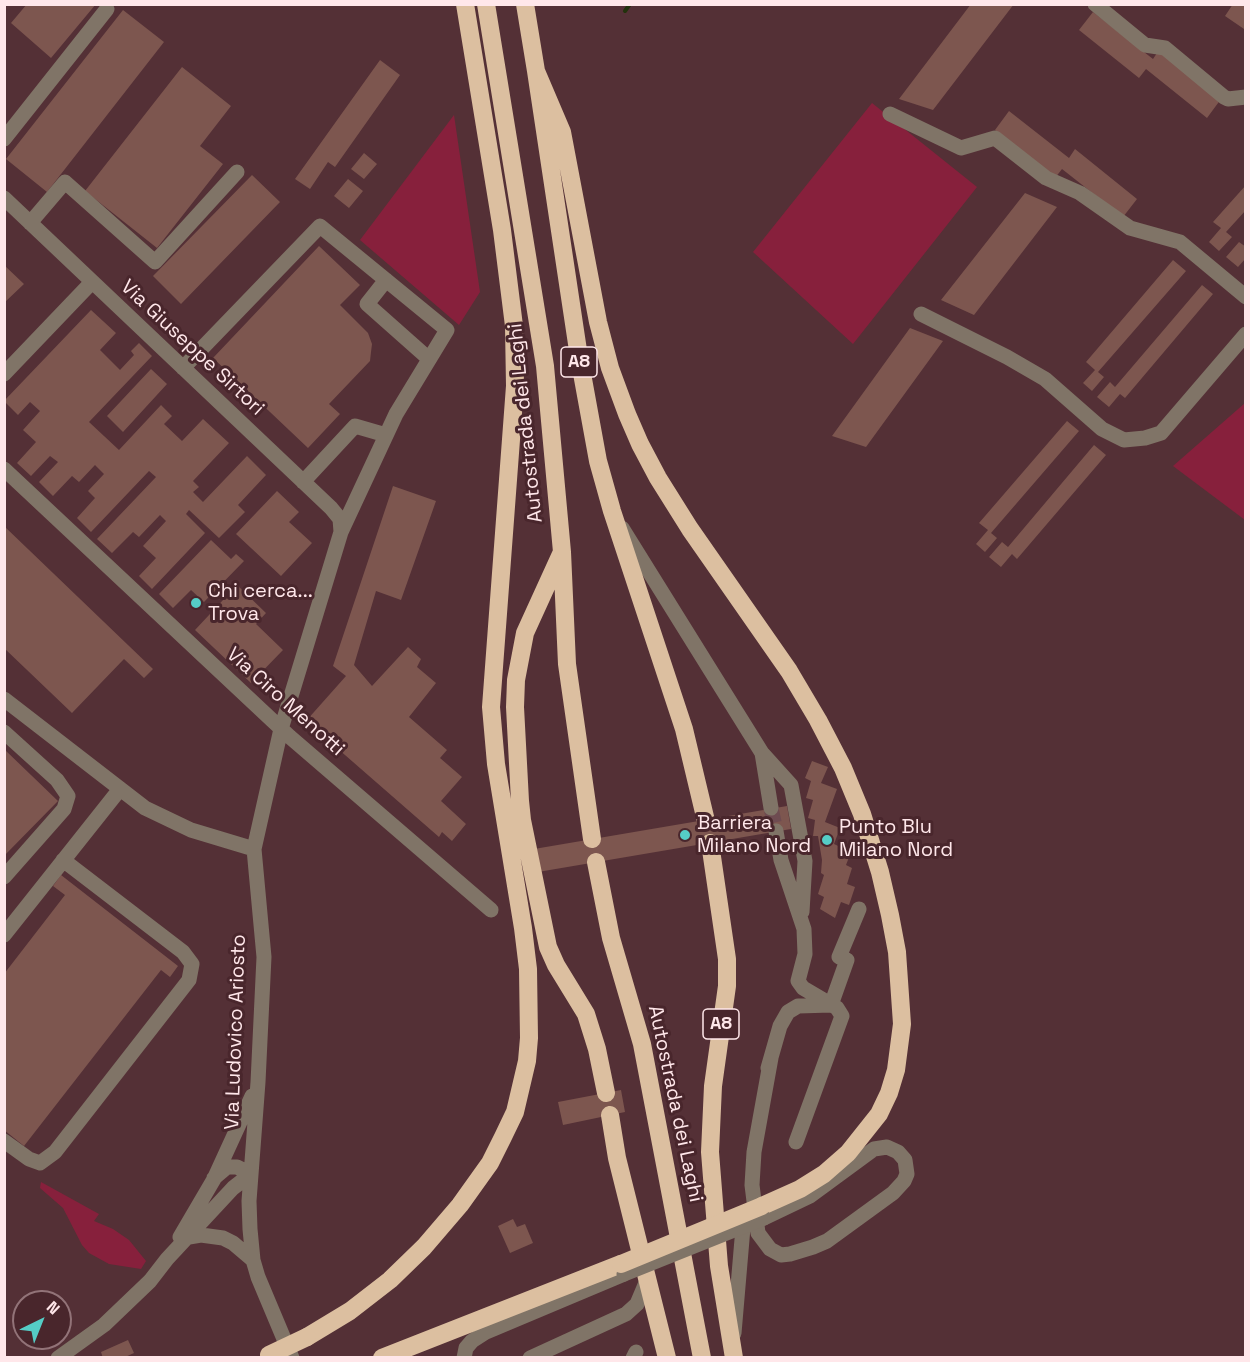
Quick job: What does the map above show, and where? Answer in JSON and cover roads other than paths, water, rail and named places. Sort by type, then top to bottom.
[{"type":"highway","points":[[266,1356],[350,1311],[390,1280],[424,1247],[460,1205],[490,1163],[515,1112],[523,1083],[528,1049],[530,998],[528,969],[496,764],[491,707],[515,386],[514,326],[502,230],[465,4]]},
{"type":"highway","name":"Autostrada dei Laghi","points":[[486,4],[546,366],[562,552],[567,664],[592,840]]},
{"type":"highway","name":"A8","points":[[525,4],[579,357],[598,461],[612,511],[684,729],[706,820]]},
{"type":"highway","points":[[382,1358],[623,1269],[763,1212],[824,1174],[848,1153],[879,1114],[890,1093],[896,1070],[902,1024],[897,952],[890,915],[880,872],[862,814],[843,768],[789,671],[690,529],[640,444],[627,414],[610,368],[598,322],[562,132],[536,71]]},
{"type":"highway","name":"A8","points":[[562,552],[525,633],[516,680],[515,707],[520,801],[548,947],[556,965],[586,1014],[597,1049],[606,1093]]},
{"type":"highway","name":"Autostrada dei Laghi","points":[[710,843],[727,958],[727,986],[713,1086],[710,1152],[719,1266],[733,1354]]},
{"type":"highway","name":"Autostrada dei Laghi","points":[[596,862],[611,938],[642,1044],[702,1358]]},
{"type":"highway","points":[[610,1115],[617,1158],[667,1358]]},
{"type":"street","points":[[1095,4],[1145,45],[1165,48],[1224,97],[1228,99],[1245,97]]},
{"type":"street","points":[[4,139],[107,9]]},
{"type":"street","points":[[890,114],[961,148],[995,138],[1046,178],[1080,193],[1130,228],[1180,242],[1245,297]]},
{"type":"street","points":[[30,223],[65,182],[155,262],[237,172]]},
{"type":"street","name":"Via Giuseppe Sirtori","points":[[4,198],[336,513],[341,532]]},
{"type":"street","points":[[183,368],[320,226],[386,280],[367,304],[429,359]]},
{"type":"street","name":"Via Ludovico Ariosto","points":[[292,1358],[263,1290],[254,1260],[250,1229],[251,1174],[264,957],[254,849],[281,729],[341,532],[396,414],[447,330],[386,280]]},
{"type":"street","points":[[4,374],[92,282]]},
{"type":"street","points":[[921,314],[1046,379],[1102,429],[1124,440],[1145,438],[1161,433],[1245,333]]},
{"type":"street","points":[[303,482],[355,426],[386,435]]},
{"type":"street","name":"Via Ciro Menotti","points":[[4,469],[281,729],[491,910]]},
{"type":"street","points":[[612,511],[762,753],[791,785],[805,861],[801,918]]},
{"type":"street","points":[[4,699],[145,808],[191,830],[254,849]]},
{"type":"street","points":[[4,732],[57,780],[68,796],[64,809],[4,877]]},
{"type":"street","points":[[762,753],[771,808]]},
{"type":"street","points":[[4,935],[120,789]]},
{"type":"street","points":[[776,831],[781,860],[801,918],[805,939],[805,954],[798,981],[803,988],[839,1009],[842,1014],[842,1021],[796,1142]]},
{"type":"street","points":[[4,1141],[29,1159],[40,1163],[55,1152],[189,980],[191,972],[192,964],[183,952],[63,860]]},
{"type":"street","points":[[831,1005],[847,960],[839,957],[859,909]]},
{"type":"street","points":[[733,1354],[751,1137],[771,1058],[780,1026],[788,1012],[798,1006],[831,1005]]},
{"type":"street","points":[[763,1212],[810,1196],[874,1149],[887,1147],[898,1152],[904,1161],[907,1174],[893,1193],[827,1241],[790,1254],[781,1255],[770,1249],[758,1233],[752,1185],[754,1152],[771,1058]]},
{"type":"street","points":[[58,1358],[104,1325],[150,1281],[167,1259],[214,1179],[258,1082]]},
{"type":"street","points":[[167,1259],[232,1188],[251,1174],[237,1167],[227,1167],[214,1179]]},
{"type":"street","points":[[189,1237],[201,1235],[223,1238],[254,1260]]},
{"type":"street","points":[[464,1358],[466,1348],[486,1332],[623,1269]]},
{"type":"street","points":[[530,1358],[626,1314],[637,1304],[648,1278]]},
{"type":"waterway","points":[[625,11],[630,4]]},
{"type":"tunnel","points":[[771,808],[776,831]]},
{"type":"place","name":"Chi cerca... Trova","points":[[196,603]]},
{"type":"place","name":"Barriera Milano Nord","points":[[685,835]]},
{"type":"place","name":"Punto Blu Milano Nord","points":[[827,840]]}]
